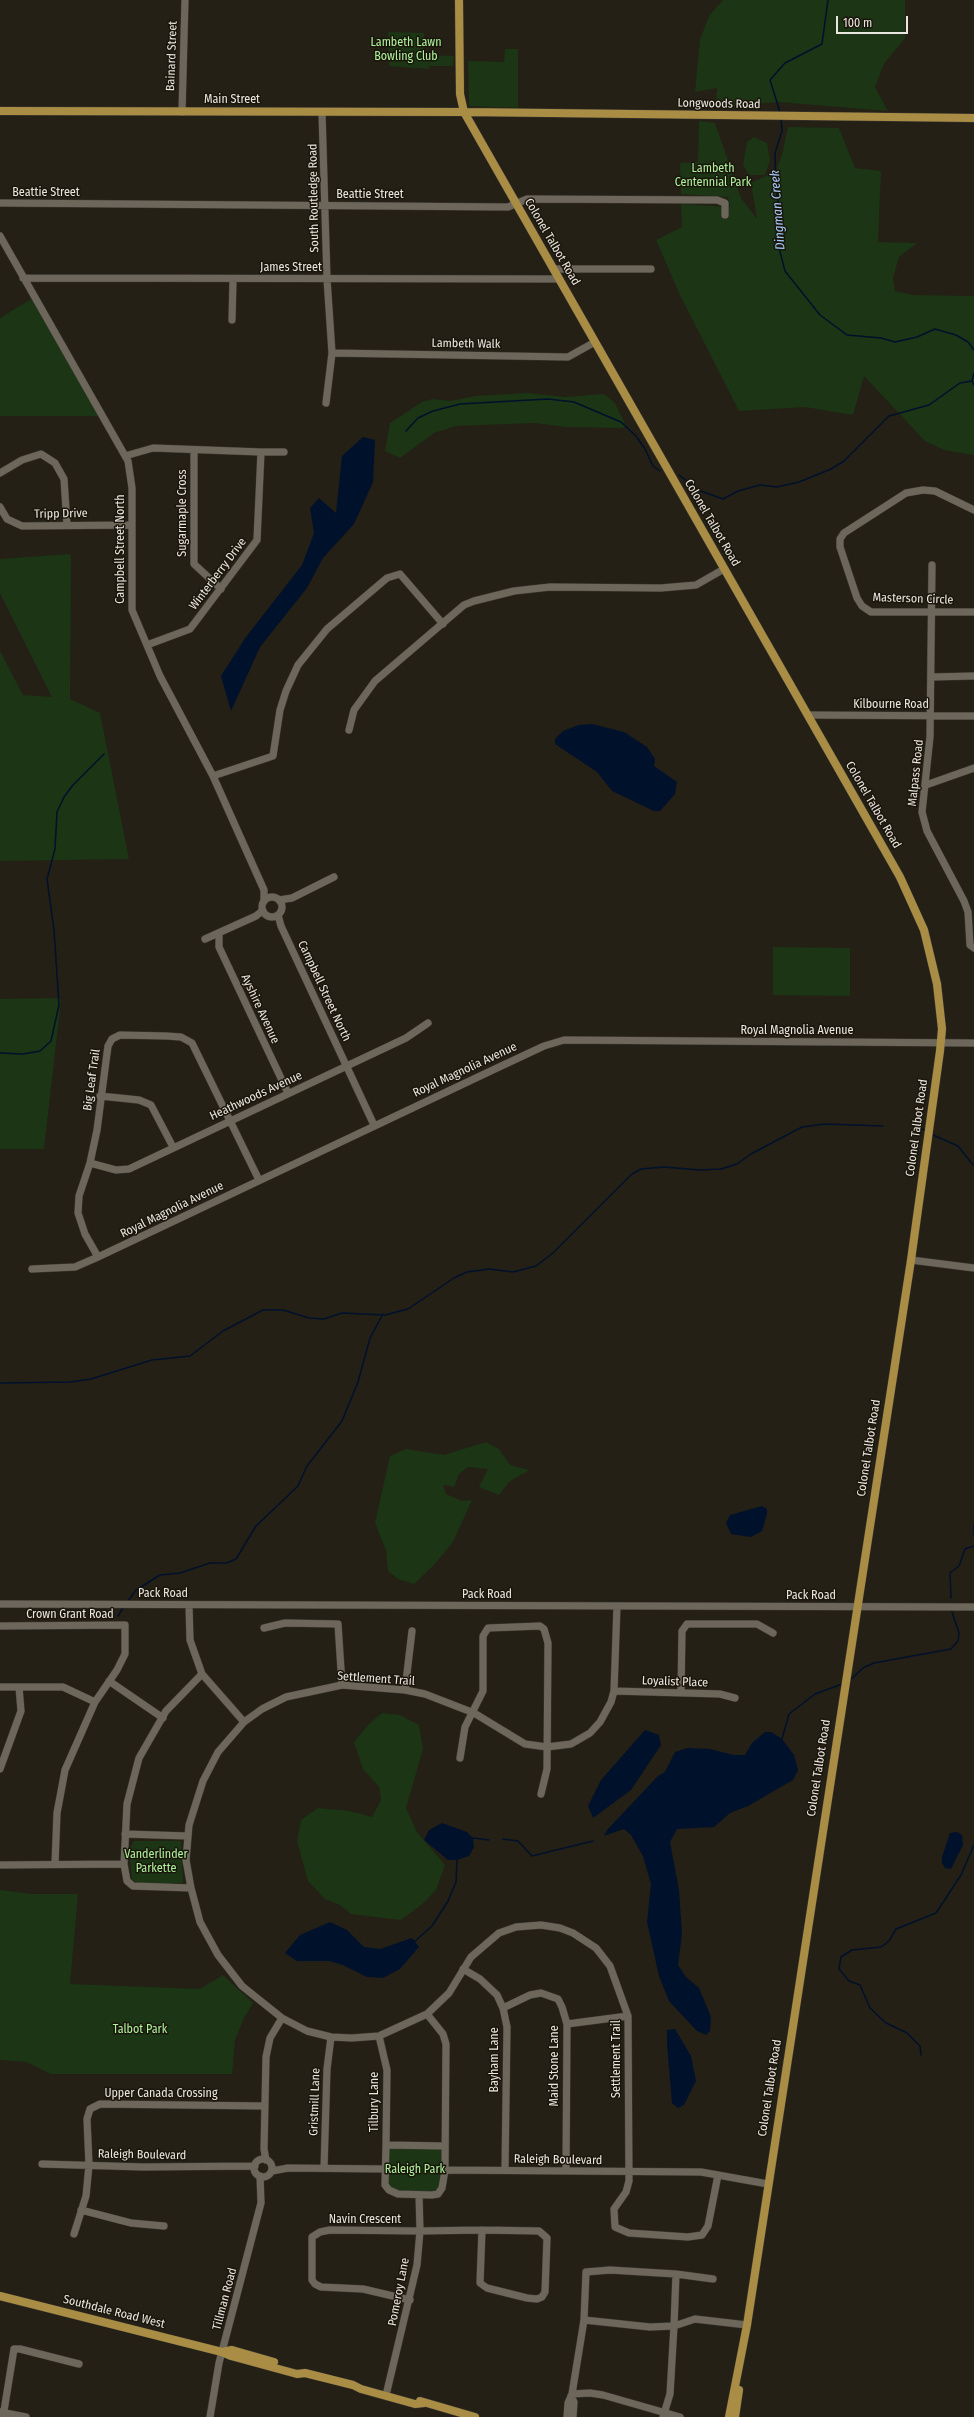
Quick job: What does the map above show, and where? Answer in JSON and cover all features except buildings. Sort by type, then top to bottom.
[{"type":"main road","name":"Colonel Talbot Road","points":[[459,0],[460,94],[464,112],[900,877],[924,930],[937,984],[942,1029],[941,1043],[911,1260],[856,1607],[747,2325],[740,2368],[729,2417]]},
{"type":"main road","name":"Main Street","points":[[0,111],[464,112]]},
{"type":"main road","name":"Longwoods Road","points":[[464,112],[974,118]]},
{"type":"main road","name":"Southdale Road West","points":[[0,2296],[222,2352],[231,2356],[297,2374],[305,2373],[353,2385],[361,2390],[408,2402],[424,2403],[475,2417]]},
{"type":"main road","name":"Colonel Talbot Road","points":[[735,2417],[740,2368]]},
{"type":"main road","name":"Southdale Road West","points":[[353,2385],[361,2384],[416,2398],[424,2403]]},
{"type":"street","name":"Bainard Street","points":[[182,112],[185,0]]},
{"type":"street","name":"South Routledge Road","points":[[322,112],[326,279],[332,353],[326,403]]},
{"type":"street","name":"Beattie Street","points":[[0,204],[508,207],[526,199],[717,200],[725,203],[725,215]]},
{"type":"street","name":"Campbell Street North","points":[[0,236],[128,461],[132,488],[132,610],[160,676],[213,776],[264,890],[264,900],[261,905],[281,926],[374,1124]]},
{"type":"street","points":[[554,270],[651,269]]},
{"type":"street","name":"James Street","points":[[23,278],[233,280],[559,279]]},
{"type":"street","points":[[232,320],[233,280]]},
{"type":"street","name":"Lambeth Walk","points":[[332,353],[568,357],[595,342]]},
{"type":"street","points":[[125,456],[153,448],[284,452]]},
{"type":"street","name":"Sugarmaple Cross","points":[[194,450],[194,564],[221,588]]},
{"type":"street","name":"Winterberry Drive","points":[[147,645],[190,629],[258,540],[261,452]]},
{"type":"street","points":[[0,473],[22,460],[41,454],[55,463],[64,479],[66,525]]},
{"type":"street","name":"Masterson Circle","points":[[974,510],[935,491],[923,490],[906,493],[844,533],[840,539],[840,548],[857,598],[862,606],[871,612],[974,612]]},
{"type":"street","name":"Tripp Drive","points":[[0,507],[7,519],[22,526],[132,525]]},
{"type":"street","name":"Malpass Road","points":[[932,565],[930,737],[926,785],[922,800],[922,812],[927,831],[964,901],[968,912],[970,945],[974,948]]},
{"type":"street","points":[[349,730],[354,710],[375,681],[464,605],[514,591],[550,587],[661,588],[696,585],[724,569]]},
{"type":"street","points":[[213,776],[273,756],[280,710],[298,665],[327,629],[387,578],[400,574],[443,624]]},
{"type":"street","points":[[931,676],[974,676]]},
{"type":"street","name":"Kilbourne Road","points":[[808,715],[974,716]]},
{"type":"street","points":[[926,785],[974,768]]},
{"type":"street","points":[[219,943],[207,938],[256,916],[270,915],[282,908],[292,898],[334,877]]},
{"type":"street","name":"Campbell Street North","points":[[264,890],[275,898]]},
{"type":"street","points":[[264,900],[275,898],[292,898]]},
{"type":"street","points":[[275,898],[282,908]]},
{"type":"street","name":"Ayshire Avenue","points":[[219,933],[219,943],[288,1093]]},
{"type":"street","name":"Heathwoods Avenue","points":[[90,1163],[116,1170],[129,1169],[406,1038],[428,1023]]},
{"type":"street","name":"Big Leaf Trail","points":[[98,1257],[85,1234],[78,1213],[79,1196],[90,1163],[108,1046],[112,1039],[120,1035],[181,1037],[192,1043],[259,1180]]},
{"type":"street","name":"Royal Magnolia Avenue","points":[[32,1269],[75,1267],[313,1156],[374,1124],[544,1046],[564,1040],[974,1043]]},
{"type":"street","points":[[100,1096],[139,1100],[151,1106],[173,1148]]},
{"type":"street","points":[[911,1260],[974,1268]]},
{"type":"street","name":"Pack Road","points":[[0,1604],[974,1607]]},
{"type":"street","points":[[189,1605],[190,1640],[202,1674],[244,1722]]},
{"type":"street","name":"Settlement Trail","points":[[618,1606],[614,1691],[606,1712],[590,1733],[571,1744],[547,1747],[525,1744],[474,1713],[425,1694],[405,1690],[342,1685],[286,1697],[262,1709],[244,1722],[218,1752],[202,1780],[189,1825],[186,1860],[191,1888],[200,1922],[218,1955],[242,1986],[282,2018],[307,2031],[331,2038],[379,2036],[426,2014],[449,1993],[463,1969],[484,1944],[499,1933],[516,1927],[530,1926],[560,1928],[596,1948],[610,1966],[616,1978],[628,2016],[628,2187],[613,2212],[615,2227],[628,2233],[688,2237],[702,2235],[706,2232],[718,2175]]},
{"type":"street","points":[[264,1628],[285,1623],[338,1624],[341,1640],[342,1685]]},
{"type":"street","points":[[681,1692],[682,1631],[687,1624],[757,1624],[773,1633]]},
{"type":"street","name":"Crown Grant Road","points":[[0,1626],[126,1625],[125,1654],[95,1702],[65,1770],[57,1813],[55,1864]]},
{"type":"street","points":[[460,1758],[465,1728],[474,1713],[483,1691],[483,1636],[488,1628],[540,1626],[544,1629],[548,1643],[547,1769],[541,1794]]},
{"type":"street","points":[[405,1690],[412,1631]]},
{"type":"street","points":[[191,1888],[133,1886],[127,1881],[124,1864],[125,1834],[127,1804],[139,1758],[163,1718],[182,1692],[202,1674]]},
{"type":"street","points":[[109,1681],[163,1718]]},
{"type":"street","points":[[0,1769],[20,1711],[19,1687]]},
{"type":"street","points":[[0,1688],[63,1687],[95,1702]]},
{"type":"street","name":"Loyalist Place","points":[[614,1691],[720,1694],[735,1698]]},
{"type":"street","points":[[125,1834],[188,1836]]},
{"type":"street","points":[[0,1865],[124,1864]]},
{"type":"street","name":"Bayham Lane","points":[[463,1969],[480,1979],[497,1995],[503,2008],[508,2027],[505,2170]]},
{"type":"street","name":"Maid Stone Lane","points":[[503,2008],[530,1995],[548,1994],[558,1999],[567,2024],[566,2170]]},
{"type":"street","points":[[426,2014],[443,2034],[446,2044],[445,2170],[442,2188],[438,2194],[398,2194],[389,2190],[385,2185],[386,2145],[444,2146]]},
{"type":"street","points":[[567,2024],[628,2016]]},
{"type":"street","points":[[263,2171],[266,2057],[270,2038],[282,2018]]},
{"type":"street","name":"Tilbury Lane","points":[[379,2036],[387,2070],[386,2145]]},
{"type":"street","name":"Gristmill Lane","points":[[324,2168],[327,2069],[331,2038]]},
{"type":"street","name":"Upper Canada Crossing","points":[[74,2234],[80,2210],[86,2196],[89,2166],[87,2119],[90,2109],[100,2104],[264,2106]]},
{"type":"street","points":[[263,2160],[263,2171]]},
{"type":"street","name":"Raleigh Boulevard","points":[[42,2164],[89,2166],[242,2166],[263,2171],[288,2168],[385,2169]]},
{"type":"street","name":"Raleigh Boulevard","points":[[445,2170],[701,2172],[768,2184]]},
{"type":"street","name":"Tillman Road","points":[[210,2417],[222,2352],[261,2203],[263,2171]]},
{"type":"street","name":"Pomeroy Lane","points":[[387,2391],[410,2300],[417,2265],[420,2231],[419,2195]]},
{"type":"street","points":[[80,2210],[131,2223],[164,2226]]},
{"type":"street","name":"Navin Crescent","points":[[410,2300],[363,2289],[321,2287],[315,2284],[312,2280],[311,2242],[315,2234],[330,2230],[420,2231]]},
{"type":"street","points":[[420,2231],[482,2230],[539,2231],[544,2233],[548,2238],[545,2292],[542,2297],[537,2299],[527,2298],[487,2288],[480,2283],[482,2230]]},
{"type":"street","points":[[567,2417],[568,2403],[571,2395],[584,2320],[586,2272],[610,2270],[676,2274],[713,2279]]},
{"type":"street","points":[[664,2415],[670,2394],[676,2274]]},
{"type":"street","points":[[584,2320],[650,2327],[674,2326],[695,2319],[747,2325]]},
{"type":"street","points":[[26,2417],[2,2414],[14,2350],[20,2349],[79,2364]]},
{"type":"street","points":[[571,2395],[603,2395],[664,2415],[680,2417]]},
{"type":"street","points":[[571,2395],[574,2402],[573,2417]]},
{"type":"green space","points":[[723,0],[905,0],[905,38],[884,64],[875,87],[888,111],[779,102],[716,107],[717,88],[695,92],[700,39],[709,16]]},
{"type":"green space","name":"Lambeth Lawn Bowling Club","points":[[388,32],[424,33],[425,55],[454,56],[453,66],[429,66],[429,69],[389,66]]},
{"type":"green space","points":[[505,49],[518,49],[518,108],[469,106],[468,61],[504,62]]},
{"type":"green space","name":"Lambeth Centennial Park","points":[[699,121],[715,123],[741,198],[757,219],[751,183],[776,171],[782,155],[788,127],[839,128],[855,168],[881,171],[878,242],[917,243],[899,257],[893,278],[895,291],[912,295],[974,296],[974,455],[944,450],[925,441],[864,376],[853,415],[805,407],[739,411],[680,295],[656,240],[682,227],[681,204],[730,207],[728,197],[681,194],[680,163],[698,162]]},
{"type":"green space","points":[[754,137],[767,143],[770,160],[765,175],[749,175],[743,165],[747,142]]},
{"type":"green space","points":[[38,295],[105,416],[0,416],[0,318]]},
{"type":"green space","points":[[527,393],[565,397],[604,394],[615,403],[626,426],[623,428],[566,427],[535,423],[456,426],[434,433],[400,458],[385,451],[390,423],[422,402],[433,399],[450,401],[476,396]]},
{"type":"green space","points":[[71,554],[70,699],[100,713],[129,859],[0,861],[0,651],[23,695],[52,697],[0,593],[0,559]]},
{"type":"green space","points":[[773,947],[850,948],[850,996],[773,995]]},
{"type":"green space","points":[[57,998],[61,1000],[44,1149],[0,1149],[0,999]]},
{"type":"green space","points":[[486,1442],[499,1449],[510,1465],[529,1470],[509,1482],[499,1495],[479,1487],[488,1469],[468,1467],[459,1474],[454,1487],[443,1485],[446,1494],[462,1501],[472,1500],[453,1542],[434,1565],[414,1584],[398,1579],[388,1571],[386,1550],[375,1523],[390,1456],[406,1449],[444,1455]]},
{"type":"green space","points":[[382,1713],[400,1715],[419,1725],[423,1749],[406,1808],[417,1832],[445,1865],[436,1890],[421,1905],[401,1920],[351,1914],[340,1905],[325,1899],[308,1881],[297,1841],[301,1820],[318,1808],[350,1811],[372,1817],[381,1800],[379,1787],[363,1769],[354,1742],[369,1724]]},
{"type":"green space","name":"Vanderlinder Parkette","points":[[134,1841],[181,1841],[183,1883],[138,1883],[132,1880],[129,1850]]},
{"type":"green space","name":"Talbot Park","points":[[0,1890],[32,1894],[78,1894],[70,1984],[200,1989],[223,1975],[253,2003],[244,2018],[235,2040],[232,2074],[51,2074],[26,2062],[0,2060]]},
{"type":"green space","name":"Raleigh Park","points":[[386,2145],[445,2146],[445,2170],[438,2194],[389,2190]]},
{"type":"water","points":[[363,437],[375,440],[373,482],[354,524],[323,558],[307,588],[260,647],[231,711],[221,676],[246,637],[302,565],[314,533],[310,508],[319,498],[336,513],[342,456]]},
{"type":"water","points":[[592,724],[624,732],[647,747],[655,759],[654,766],[677,782],[675,794],[660,811],[654,811],[612,791],[597,772],[555,744],[555,739],[563,731],[579,725]]},
{"type":"water","points":[[762,1506],[767,1509],[767,1514],[762,1531],[751,1537],[731,1534],[726,1523],[730,1515]]},
{"type":"water","points":[[645,1730],[659,1735],[661,1745],[631,1790],[593,1818],[588,1806],[601,1780]]},
{"type":"water","points":[[765,1732],[771,1732],[782,1739],[794,1755],[798,1770],[793,1780],[748,1806],[730,1813],[714,1827],[677,1829],[670,1842],[679,1890],[682,1934],[678,1965],[686,1977],[699,1988],[711,2017],[710,2031],[706,2035],[697,2031],[669,2001],[659,1976],[647,1922],[651,1884],[643,1856],[631,1835],[624,1829],[604,1836],[607,1830],[658,1776],[665,1772],[675,1752],[688,1748],[710,1749],[734,1755],[745,1755],[752,1743]]},
{"type":"water","points":[[442,1823],[467,1832],[473,1838],[474,1847],[469,1856],[457,1860],[448,1860],[424,1840],[429,1830]]},
{"type":"water","points":[[957,1832],[962,1835],[963,1845],[951,1869],[945,1868],[942,1863],[942,1857],[950,1833]]},
{"type":"water","points":[[330,1922],[347,1930],[364,1947],[380,1949],[412,1938],[419,1947],[400,1969],[383,1978],[367,1977],[343,1965],[329,1961],[297,1961],[285,1953],[300,1935]]},
{"type":"water","points":[[675,2029],[691,2056],[696,2081],[684,2105],[678,2108],[672,2103],[667,2044],[667,2030]]},
{"type":"waterway","name":"Dingman Creek","points":[[780,112],[770,80],[785,63],[822,44],[828,0]]},
{"type":"waterway","name":"Dingman Creek","points":[[781,118],[782,131],[775,153],[776,189],[781,217],[778,244],[785,271],[820,315],[847,335],[881,338],[895,342],[917,337],[935,329],[956,335],[968,342],[974,350]]},
{"type":"waterway","name":"Dingman Creek","points":[[974,373],[972,381],[974,385]]},
{"type":"waterway","points":[[679,475],[698,490],[723,499],[738,491],[760,485],[777,487],[799,482],[831,469],[844,461],[889,416],[929,405],[960,383],[972,381]]},
{"type":"waterway","points":[[406,431],[418,418],[433,411],[460,404],[548,399],[574,402],[621,422],[636,436],[645,449],[653,466],[660,471]]},
{"type":"waterway","points":[[0,1053],[23,1054],[40,1051],[51,1041],[59,1005],[54,930],[47,879],[55,849],[57,812],[64,797],[73,785],[104,754]]},
{"type":"waterway","points":[[0,1383],[70,1382],[91,1379],[152,1360],[190,1356],[223,1331],[263,1310],[283,1310],[309,1318],[324,1319],[342,1313],[385,1315],[408,1309],[454,1278],[467,1272],[489,1269],[513,1272],[536,1266],[553,1253],[632,1174],[641,1169],[664,1167],[700,1170],[721,1169],[737,1164],[751,1154],[802,1127],[825,1124],[883,1126]]},
{"type":"waterway","points":[[915,1126],[926,1131]]},
{"type":"waterway","points":[[931,1134],[958,1146],[973,1165]]},
{"type":"waterway","points":[[128,1601],[136,1590],[160,1575],[180,1573],[210,1563],[227,1563],[236,1559],[256,1526],[298,1486],[307,1466],[342,1421],[358,1382],[370,1338],[383,1314]]},
{"type":"waterway","points":[[974,1525],[974,1535]]},
{"type":"waterway","points":[[951,1598],[950,1573],[959,1566],[965,1549],[974,1546]]},
{"type":"waterway","points":[[118,1616],[124,1606]]},
{"type":"waterway","points":[[849,1681],[863,1668],[874,1663],[951,1649],[958,1641],[959,1633],[952,1612]]},
{"type":"waterway","points":[[782,1739],[789,1714],[815,1694],[842,1684]]},
{"type":"waterway","points":[[473,1838],[489,1840]]},
{"type":"waterway","points":[[503,1839],[518,1841],[532,1856],[593,1841]]},
{"type":"waterway","points":[[921,2055],[920,2046],[907,2033],[886,2023],[870,2008],[860,1985],[849,1981],[839,1969],[841,1957],[852,1950],[881,1947],[889,1941],[896,1929],[936,1913],[961,1875],[974,1845]]},
{"type":"waterway","points":[[414,1942],[432,1926],[448,1901],[456,1882],[457,1860]]}]
